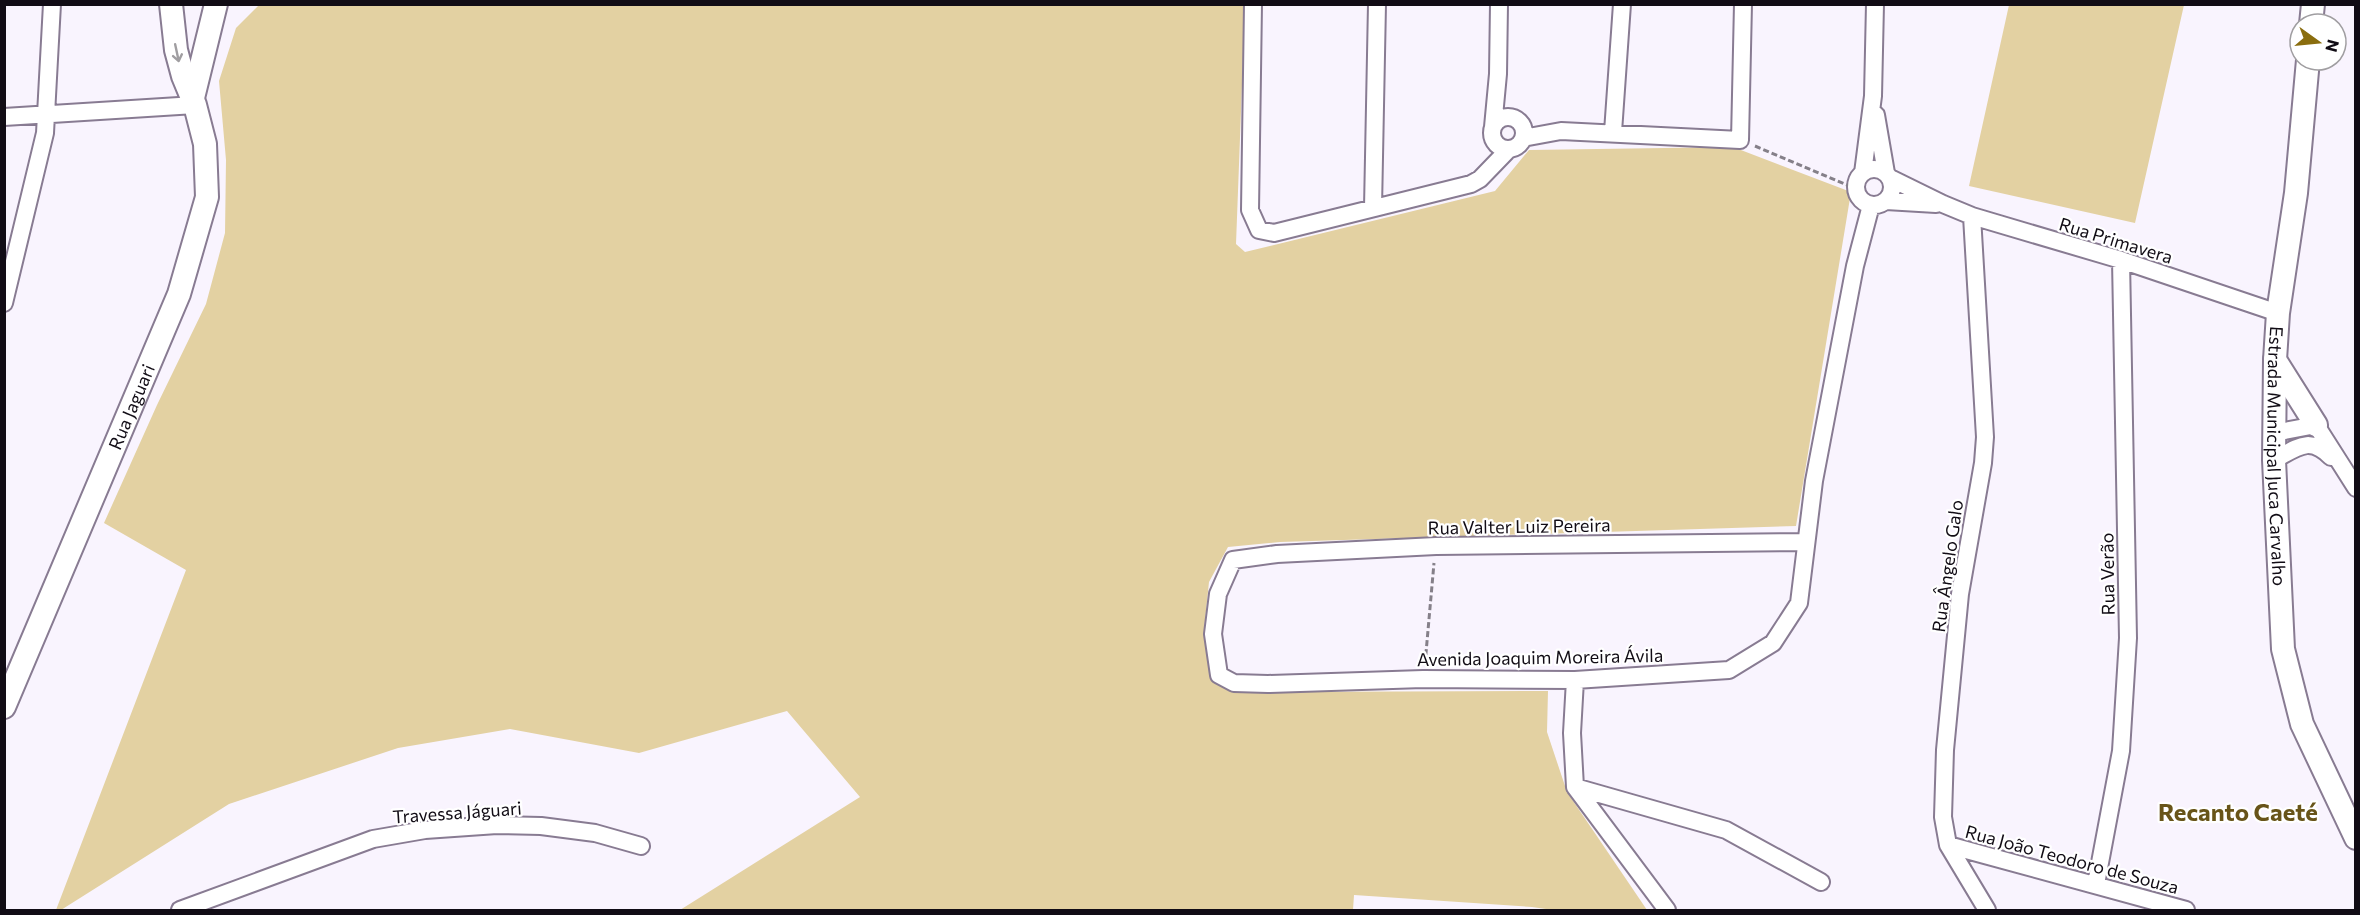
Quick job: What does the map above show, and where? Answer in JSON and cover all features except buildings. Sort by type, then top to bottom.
[{"type":"street","points":[[5,296],[45,133],[52,4]]},
{"type":"street","name":"Rua Jaguari","points":[[4,707],[179,294],[207,197],[205,144],[194,101],[183,76],[176,50],[171,4]]},
{"type":"street","name":"Rua Jaguari","points":[[194,101],[216,4]]},
{"type":"street","points":[[1253,4],[1250,210],[1254,224],[1259,230],[1274,233],[1471,184],[1480,179],[1503,146]]},
{"type":"street","points":[[1373,208],[1377,4]]},
{"type":"street","points":[[1499,4],[1494,139],[1503,146],[1515,147],[1523,138],[1561,131],[1740,140],[1743,4]]},
{"type":"street","points":[[1614,132],[1622,4]]},
{"type":"street","points":[[1873,96],[1893,190],[1886,201],[1880,205],[1868,204],[1858,196],[1856,189],[1863,173],[1873,96],[1875,4]]},
{"type":"street","name":"Estrada Municipal Juca Carvalho","points":[[2307,72],[2296,193],[2278,313],[2275,360],[2274,460],[2283,649],[2302,724],[2355,838]]},
{"type":"street","points":[[1498,74],[1513,119],[1523,126],[1523,138]]},
{"type":"street","points":[[4,117],[194,101]]},
{"type":"street","points":[[1493,127],[1502,118],[1561,131]]},
{"type":"street","points":[[1863,173],[1874,169],[1888,175]]},
{"type":"street","name":"Rua Primavera","points":[[1888,175],[1943,204],[1972,216],[2121,260],[2278,313]]},
{"type":"street","name":"Rua Primavera","points":[[1886,201],[1943,204]]},
{"type":"street","name":"Avenida Joaquim Moreira Ávila","points":[[1233,560],[1218,594],[1213,634],[1219,675],[1234,683],[1423,679],[1575,680],[1729,670],[1773,643],[1799,603],[1814,481],[1855,266],[1870,209],[1868,204]]},
{"type":"street","name":"Rua Ângelo Galo","points":[[1972,216],[1985,437],[1983,464],[1960,594],[1945,750],[1943,816],[1948,845],[1987,910]]},
{"type":"street","name":"Rua Verão","points":[[2096,884],[2121,751],[2128,638],[2121,260]]},
{"type":"street","points":[[2275,360],[2355,488]]},
{"type":"street","points":[[2274,433],[2316,425]]},
{"type":"street","points":[[2274,460],[2310,444],[2324,450],[2340,466]]},
{"type":"street","name":"Rua Valter Luiz Pereira","points":[[1233,560],[1277,554],[1436,546],[1806,542]]},
{"type":"street","points":[[1575,680],[1572,733],[1575,787],[1667,910]]},
{"type":"street","points":[[1575,787],[1726,830],[1821,882]]},
{"type":"street","name":"Travessa Jáguari","points":[[180,910],[373,839],[425,830],[497,825],[541,826],[595,833],[641,846]]},
{"type":"street","name":"Rua João Teodoro de Souza","points":[[1948,845],[2186,910]]},
{"type":"path","points":[[1740,140],[1856,189]]},
{"type":"path","points":[[1423,679],[1436,546]]},
{"type":"shaded area","points":[[259,5],[1245,5],[1236,244],[1245,252],[1495,191],[1529,150],[1733,147],[1851,192],[1796,526],[1280,542],[1228,547],[1209,582],[1204,630],[1212,680],[1233,692],[1548,691],[1547,732],[1567,792],[1647,910],[1553,910],[1354,895],[1353,910],[680,910],[860,797],[787,711],[639,753],[510,729],[398,748],[229,804],[61,910],[56,910],[186,570],[104,523],[206,304],[225,233],[226,160],[219,81],[236,28]]},
{"type":"shaded area","points":[[2009,5],[2184,5],[2135,223],[1969,186]]},
{"type":"district","name":"Recanto Caeté","points":[[2238,811]]}]
